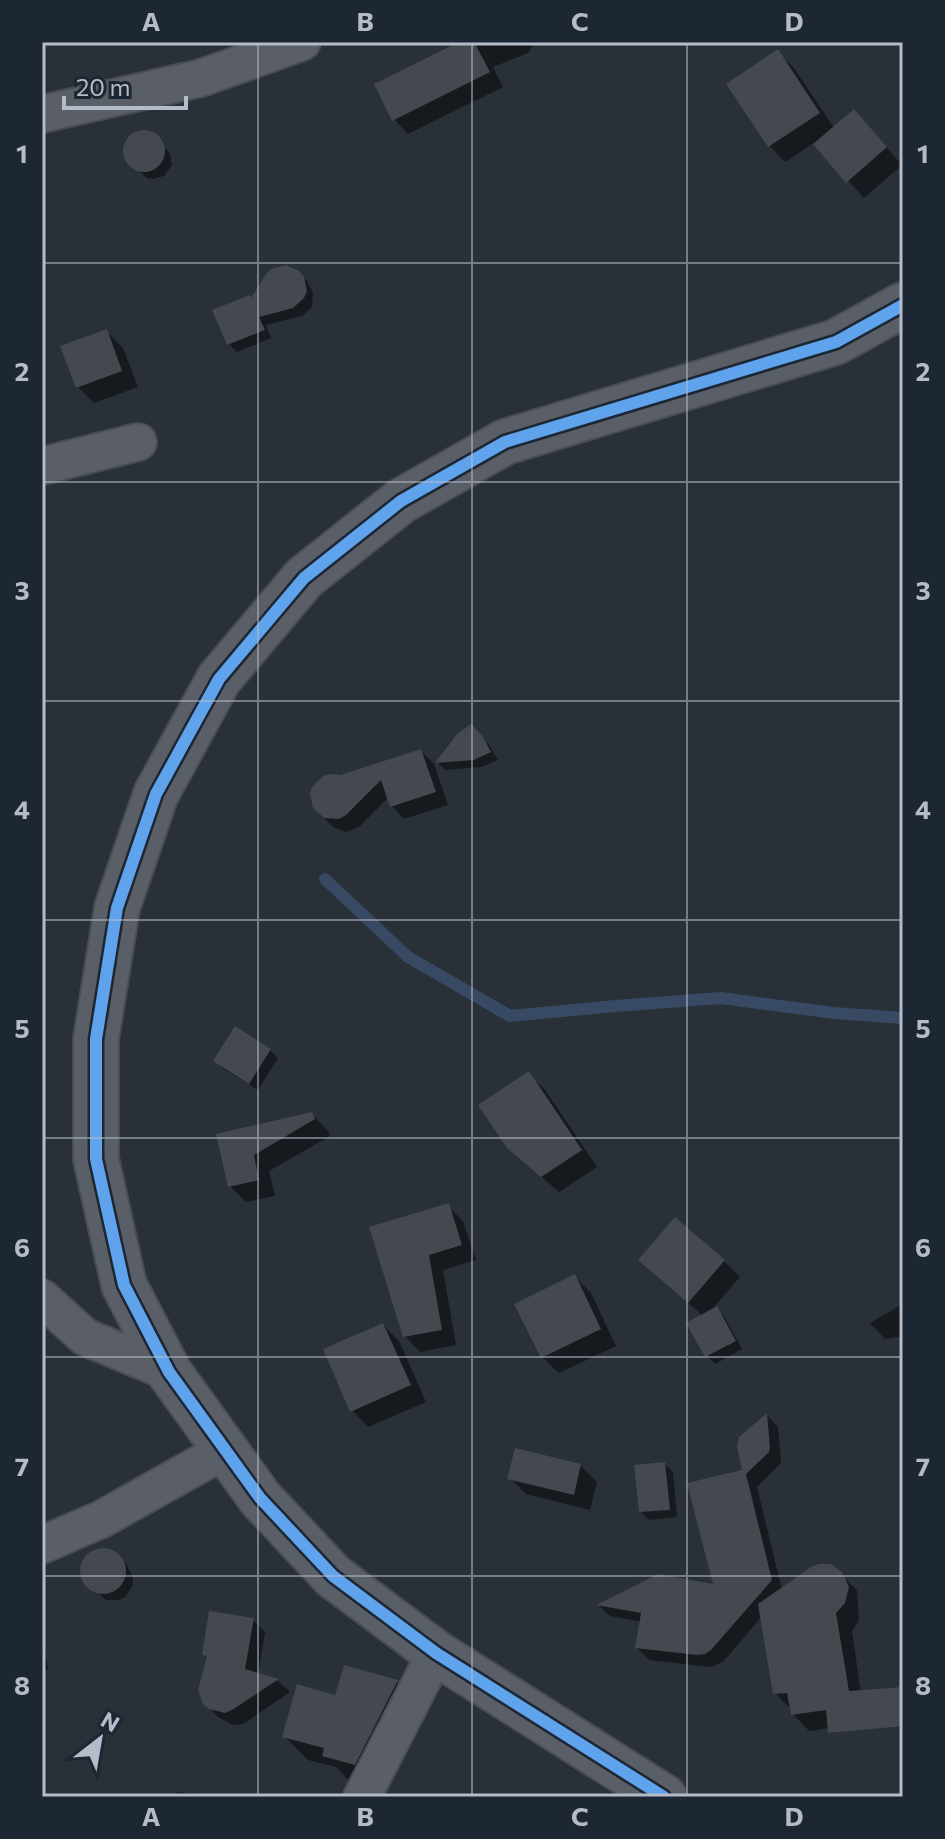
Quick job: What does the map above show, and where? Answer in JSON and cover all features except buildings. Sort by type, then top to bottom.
[{"type":"street","points":[[42,114],[201,78],[302,42]]},
{"type":"street","points":[[664,1797],[436,1653],[333,1576],[260,1498],[169,1372],[124,1285],[96,1159],[96,1039],[117,908],[156,794],[219,679],[304,578],[401,501],[505,442],[836,342],[903,305]]},
{"type":"street","points":[[42,466],[138,442]]},
{"type":"street","points":[[42,1298],[85,1337],[169,1372]]},
{"type":"street","points":[[42,1545],[102,1519],[225,1450]]},
{"type":"street","points":[[362,1797],[436,1653]]},
{"type":"waterway","points":[[325,879],[408,957],[510,1016],[721,998],[834,1013],[903,1018]]},
{"type":"cycle path","points":[[664,1797],[436,1653],[333,1576],[260,1498],[169,1372],[124,1285],[96,1159],[96,1039],[117,908],[156,794],[219,679],[304,578],[401,501],[505,442],[836,342],[903,305]]}]
